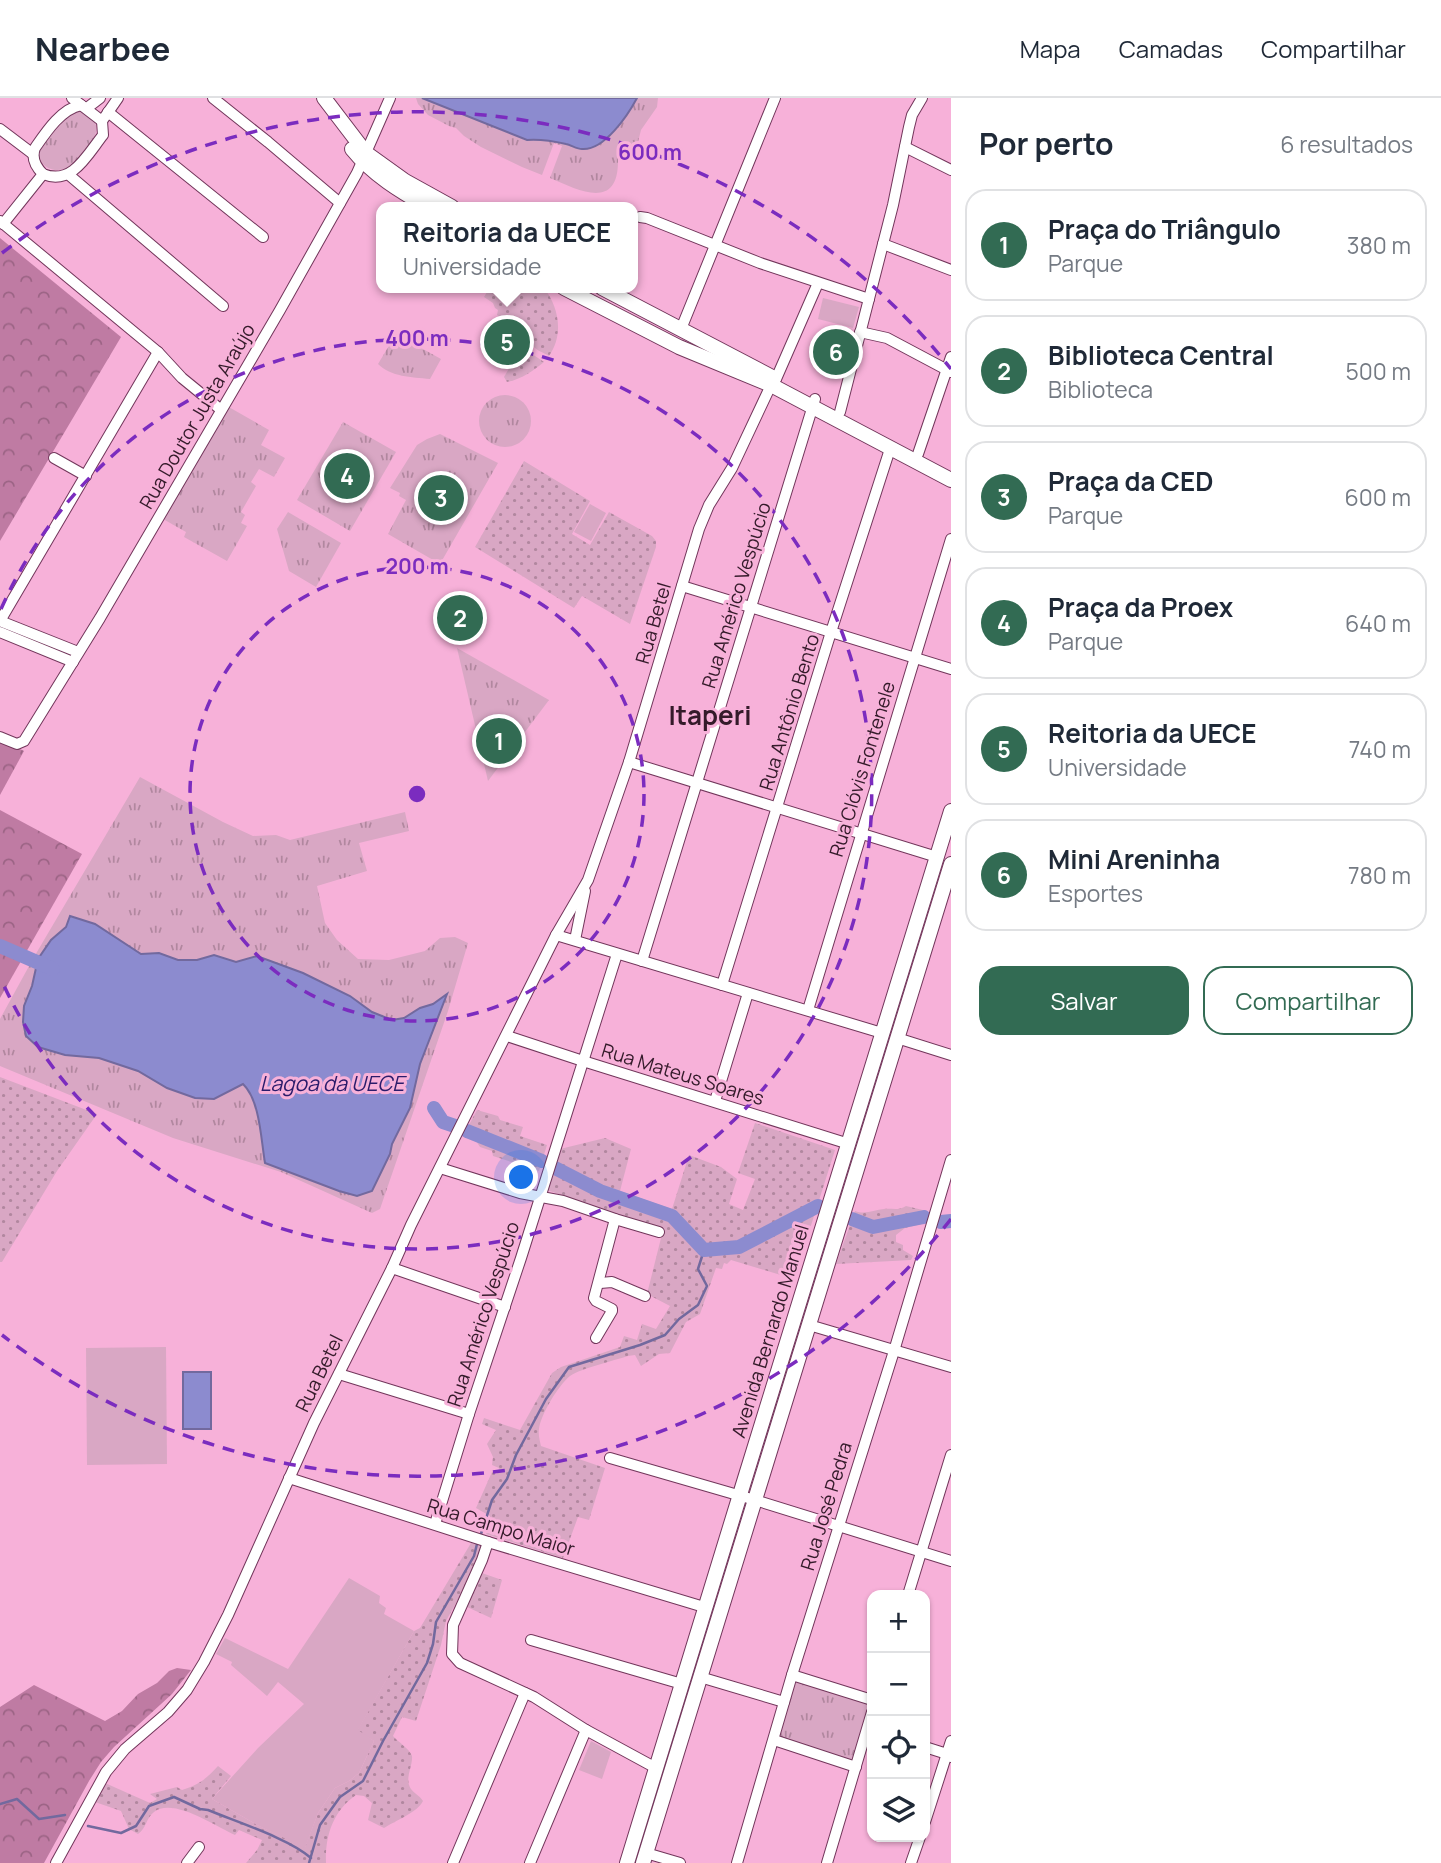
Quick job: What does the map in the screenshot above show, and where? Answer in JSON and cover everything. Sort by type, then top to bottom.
[{"type":"main road","points":[[313,98],[364,157],[396,188],[420,202]]},
{"type":"main road","points":[[324,98],[364,157],[443,202]]},
{"type":"main road","points":[[574,293],[679,347],[774,382]]},
{"type":"main road","points":[[612,293],[681,329],[890,449],[951,480]]},
{"type":"main road","points":[[679,347],[681,329]]},
{"type":"main road","points":[[813,403],[840,412],[951,471]]},
{"type":"main road","name":"Avenida Bernardo Manuel","points":[[627,1863],[951,811]]},
{"type":"main road","name":"Avenida Bernardo Manuel","points":[[645,1858],[951,864]]},
{"type":"main road","points":[[873,1063],[879,1069],[888,1067]]},
{"type":"main road","points":[[864,1094],[871,1091],[879,1097]]},
{"type":"main road","points":[[759,1432],[774,1436]]},
{"type":"street","points":[[33,154],[38,143],[62,114],[74,106],[100,98]]},
{"type":"street","points":[[0,129],[33,154],[43,174],[51,177],[69,175],[103,135],[105,116],[118,98]]},
{"type":"street","points":[[213,98],[340,203]]},
{"type":"street","name":"Rua Doutor Justa Araújo","points":[[0,737],[14,744],[21,743],[75,657],[340,203],[390,98]]},
{"type":"street","points":[[681,329],[775,98]]},
{"type":"street","points":[[840,412],[883,244],[912,115],[922,98]]},
{"type":"street","points":[[80,104],[105,116],[263,237]]},
{"type":"street","points":[[905,147],[951,170]]},
{"type":"street","points":[[43,174],[2,223],[158,352],[182,379],[220,409]]},
{"type":"street","points":[[69,175],[223,306]]},
{"type":"street","points":[[640,217],[760,263],[869,299]]},
{"type":"street","points":[[883,244],[951,270]]},
{"type":"street","name":"Rua Betel","points":[[575,940],[588,880],[629,762],[692,548],[705,514],[732,468],[818,283]]},
{"type":"street","points":[[860,332],[887,338],[949,371]]},
{"type":"street","points":[[75,657],[0,621],[158,352]]},
{"type":"street","points":[[918,454],[949,371],[951,358]]},
{"type":"street","name":"Rua Américo Vespúcio","points":[[642,961],[813,403]]},
{"type":"street","name":"Rua Antônio Bento","points":[[723,985],[890,449]]},
{"type":"street","points":[[54,457],[86,476]]},
{"type":"street","name":"Rua Clóvis Fontenele","points":[[808,1010],[951,540]]},
{"type":"street","points":[[682,586],[951,669]]},
{"type":"street","points":[[0,632],[75,657]]},
{"type":"street","points":[[629,762],[937,857]]},
{"type":"street","name":"Rua Betel","points":[[56,1863],[106,1772],[125,1749],[168,1712],[187,1690],[204,1662],[406,1235],[556,935],[588,880]]},
{"type":"street","points":[[556,935],[882,1033]]},
{"type":"street","name":"Rua Américo Vespúcio","points":[[435,1524],[617,954]]},
{"type":"street","points":[[715,1101],[748,993]]},
{"type":"street","name":"Rua Mateus Soares","points":[[507,1036],[849,1144]]},
{"type":"street","points":[[897,1038],[951,1055]]},
{"type":"street","name":"Rua José Pedra","points":[[737,1863],[792,1675],[951,1160]]},
{"type":"street","points":[[440,1168],[520,1193],[563,1201],[659,1232]]},
{"type":"street","points":[[596,1338],[612,1311],[595,1299],[615,1219]]},
{"type":"street","points":[[391,1268],[505,1307]]},
{"type":"street","points":[[600,1283],[612,1282],[645,1296]]},
{"type":"street","points":[[809,1325],[951,1367]]},
{"type":"street","points":[[339,1374],[469,1414]]},
{"type":"street","points":[[910,1590],[951,1455]]},
{"type":"street","points":[[610,1458],[951,1561]]},
{"type":"street","name":"Rua Campo Maior","points":[[289,1478],[704,1607]]},
{"type":"street","points":[[488,1542],[453,1625],[454,1657],[525,1693],[656,1769]]},
{"type":"street","points":[[531,1640],[682,1684]]},
{"type":"street","points":[[792,1675],[867,1698]]},
{"type":"street","points":[[700,1677],[784,1702]]},
{"type":"street","points":[[453,1863],[525,1693]]},
{"type":"street","points":[[530,1863],[586,1730]]},
{"type":"street","points":[[827,1863],[867,1737]]},
{"type":"street","points":[[774,1740],[856,1767]]},
{"type":"street","points":[[930,1809],[950,1755],[951,1741]]},
{"type":"street","points":[[930,1749],[950,1755]]},
{"type":"street","points":[[911,1863],[918,1842]]},
{"type":"street","points":[[187,1863],[199,1847]]},
{"type":"street","points":[[645,1858],[680,1863]]},
{"type":"green space","points":[[416,98],[658,98],[657,107],[641,130],[636,150],[627,159],[618,159],[617,175],[612,186],[596,193],[573,188],[550,178],[562,146],[554,143],[542,175],[481,147],[456,128],[428,115]]},
{"type":"green space","points":[[84,110],[96,126],[93,140],[70,166],[58,170],[48,168],[39,156],[45,140],[71,111]]},
{"type":"green space","points":[[0,238],[121,337],[0,541]]},
{"type":"green space","points":[[486,293],[547,293],[558,321],[557,339],[549,356],[534,347],[525,334],[520,332],[510,336],[505,333],[497,315],[498,310],[484,297]]},
{"type":"green space","points":[[823,298],[859,307],[853,328],[818,319]]},
{"type":"green space","points":[[831,328],[853,334],[841,376],[819,370]]},
{"type":"green space","points":[[396,334],[441,359],[430,379],[395,374],[378,364]]},
{"type":"green space","points":[[529,352],[544,362],[518,379],[507,382],[504,377],[517,355]]},
{"type":"green space","points":[[505,395],[524,402],[531,421],[524,440],[505,447],[486,440],[479,421],[486,402]]},
{"type":"green space","points":[[227,406],[269,430],[261,445],[285,458],[274,477],[259,469],[251,482],[256,486],[241,512],[245,515],[241,523],[247,526],[227,561],[184,537],[186,532],[163,519]]},
{"type":"green space","points":[[343,422],[396,452],[350,531],[297,500]]},
{"type":"green space","points":[[440,434],[498,463],[440,564],[388,534],[406,500],[390,488],[417,445]]},
{"type":"green space","points":[[524,461],[590,501],[572,534],[590,545],[609,512],[652,536],[656,541],[630,624],[582,596],[574,608],[475,547]]},
{"type":"green space","points":[[590,504],[606,513],[591,541],[574,532]]},
{"type":"green space","points":[[288,512],[341,543],[316,587],[289,571],[277,529]]},
{"type":"green space","points":[[457,648],[549,700],[488,781]]},
{"type":"green space","points":[[0,739],[24,751],[0,795]]},
{"type":"green space","points":[[140,777],[253,836],[276,835],[290,840],[405,812],[409,831],[359,843],[367,871],[317,886],[325,923],[337,940],[358,959],[389,960],[425,951],[440,938],[455,937],[468,943],[448,1011],[380,1209],[372,1213],[281,1172],[173,1138],[0,1066],[0,1019]]},
{"type":"green space","points":[[0,810],[82,854],[0,998]]},
{"type":"green space","points":[[0,1077],[97,1114],[57,1171],[2,1262],[0,1262]]},
{"type":"green space","points":[[477,1110],[523,1127],[520,1136],[547,1145],[539,1171],[493,1156],[492,1151],[480,1147],[476,1141],[464,1134]]},
{"type":"green space","points":[[755,1123],[835,1150],[794,1279],[731,1260],[727,1264],[724,1263],[722,1269],[716,1268],[700,1314],[686,1322],[670,1353],[659,1354],[641,1366],[635,1355],[628,1356],[570,1376],[560,1386],[547,1408],[540,1423],[539,1436],[541,1446],[605,1468],[589,1520],[578,1517],[563,1558],[486,1534],[490,1516],[476,1508],[492,1472],[497,1474],[499,1468],[492,1465],[493,1457],[487,1444],[496,1430],[482,1424],[484,1418],[520,1430],[552,1373],[561,1367],[620,1347],[624,1336],[637,1340],[642,1324],[656,1329],[670,1306],[647,1294],[663,1230],[547,1190],[560,1149],[605,1138],[631,1149],[620,1191],[672,1209],[689,1155],[721,1167],[737,1179],[729,1204],[743,1210],[755,1179],[738,1173]]},
{"type":"green space","points":[[906,1206],[927,1211],[922,1224],[905,1228],[896,1235],[896,1242],[903,1245],[903,1250],[913,1256],[911,1260],[836,1264],[855,1211],[898,1209]]},
{"type":"green space","points":[[166,1347],[167,1464],[87,1465],[86,1348]]},
{"type":"green space","points":[[471,1543],[482,1546],[474,1571],[446,1621],[441,1645],[416,1721],[402,1717],[393,1736],[411,1753],[409,1785],[423,1801],[411,1813],[384,1828],[368,1820],[372,1803],[364,1796],[356,1795],[341,1809],[332,1825],[327,1843],[326,1863],[246,1863],[262,1840],[239,1830],[235,1835],[194,1814],[172,1808],[162,1808],[154,1812],[138,1834],[129,1829],[121,1811],[95,1802],[105,1783],[150,1803],[157,1799],[150,1794],[177,1787],[182,1790],[188,1788],[202,1781],[218,1766],[231,1776],[212,1799],[259,1826],[305,1847],[318,1813],[335,1788],[359,1773],[374,1741],[357,1731],[414,1631],[420,1628]]},
{"type":"green space","points":[[479,1572],[502,1580],[491,1618],[465,1606]]},
{"type":"green space","points":[[349,1578],[380,1596],[379,1603],[386,1608],[384,1614],[414,1631],[358,1730],[374,1741],[359,1773],[335,1788],[318,1813],[305,1848],[212,1799],[258,1748],[304,1704],[278,1682],[267,1696],[231,1665],[232,1662],[216,1654],[225,1638],[288,1669]]},
{"type":"green space","points":[[177,1668],[191,1670],[172,1694],[101,1762],[44,1863],[0,1863],[0,1707],[34,1685],[105,1721],[122,1711],[138,1694],[157,1683],[169,1671]]},
{"type":"green space","points":[[797,1679],[867,1702],[867,1715],[852,1760],[778,1736]]},
{"type":"green space","points":[[591,1741],[611,1752],[602,1779],[579,1770]]},
{"type":"water","points":[[422,98],[637,98],[607,138],[590,148],[582,149],[552,141],[527,140]]},
{"type":"water","name":"Lagoa da UECE","points":[[70,916],[95,924],[141,954],[159,953],[178,960],[197,960],[214,955],[236,962],[257,956],[303,973],[350,996],[372,1012],[392,1020],[404,1018],[447,994],[420,1064],[410,1108],[372,1191],[357,1196],[265,1163],[256,1110],[249,1091],[243,1084],[214,1099],[195,1098],[167,1088],[138,1071],[99,1058],[65,1055],[38,1047],[26,1036],[24,1006],[38,959],[51,940],[66,927]]},
{"type":"water","points":[[183,1372],[211,1372],[211,1429],[183,1429]]},
{"type":"waterway","points":[[0,946],[53,969]]},
{"type":"waterway","points":[[434,1108],[443,1122],[455,1126]]},
{"type":"waterway","points":[[467,1131],[542,1161]]},
{"type":"waterway","points":[[553,1167],[600,1191],[672,1216],[704,1250],[739,1247],[818,1206]]},
{"type":"waterway","points":[[852,1219],[873,1227],[924,1217]]},
{"type":"waterway","points":[[941,1222],[951,1221]]},
{"type":"waterway","points":[[481,1534],[492,1500],[507,1479],[516,1455],[546,1399],[569,1367],[665,1335],[679,1319],[698,1305],[707,1286],[698,1269],[704,1250]]},
{"type":"waterway","points":[[309,1863],[320,1825],[340,1797],[363,1781],[427,1663],[436,1622],[474,1556],[477,1544]]},
{"type":"waterway","points":[[88,1826],[121,1833],[136,1826],[149,1806],[174,1797],[277,1838],[311,1858]]},
{"type":"waterway","points":[[0,1804],[17,1799],[39,1819],[65,1815]]},
{"type":"place","name":"Reitoria da UECE","points":[[507,342]]},
{"type":"place","name":"Mini Areninha","points":[[836,352]]},
{"type":"place","name":"Praça da Proex","points":[[347,476]]},
{"type":"place","name":"Praça da CED","points":[[441,498]]},
{"type":"place","name":"Biblioteca Central","points":[[460,618]]},
{"type":"place","name":"Praça do Triângulo","points":[[499,741]]},
{"type":"district","name":"Itaperi","points":[[710,716]]}]
